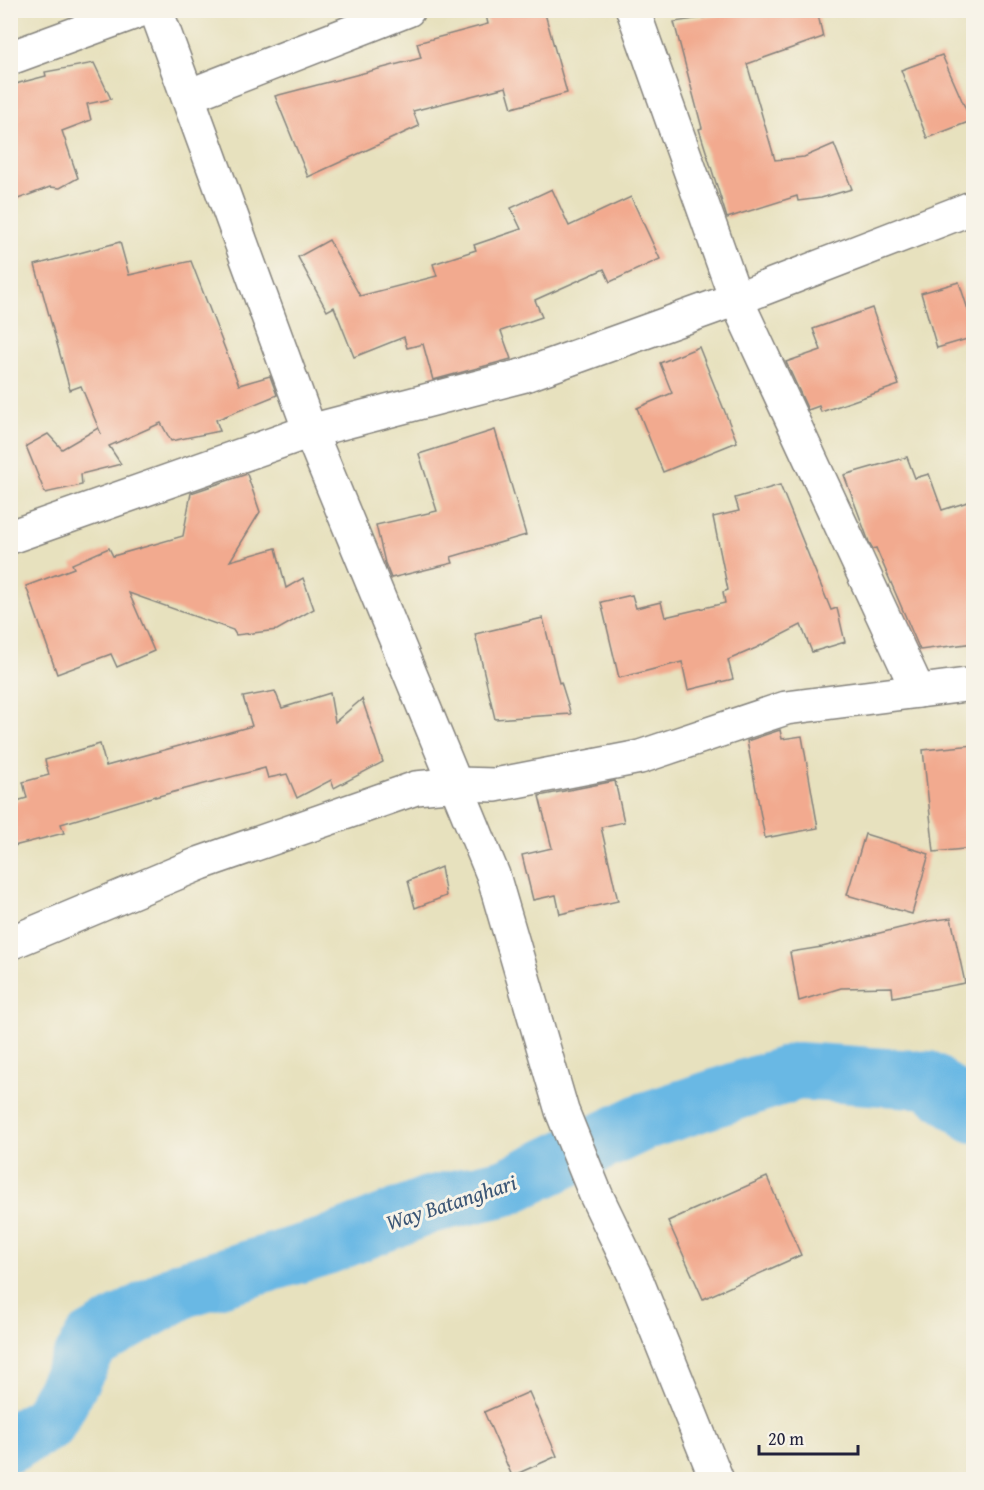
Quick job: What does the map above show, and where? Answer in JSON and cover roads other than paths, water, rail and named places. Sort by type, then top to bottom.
[{"type":"street","points":[[10,58],[141,10]]},
{"type":"street","points":[[156,10],[310,431],[493,875],[562,1111],[596,1195],[634,1274],[717,1479]]},
{"type":"street","points":[[188,96],[408,10]]},
{"type":"street","points":[[633,10],[736,299],[918,691]]},
{"type":"street","points":[[10,537],[310,431],[525,375],[736,299],[974,207]]},
{"type":"street","points":[[10,943],[201,863],[416,788],[457,784],[495,785],[640,757],[786,708],[974,684]]},
{"type":"waterway","name":"Way Batanghari","points":[[10,1444],[48,1422],[91,1342],[183,1289],[326,1246],[429,1205],[506,1187],[645,1121],[798,1071],[928,1080],[974,1114]]}]
